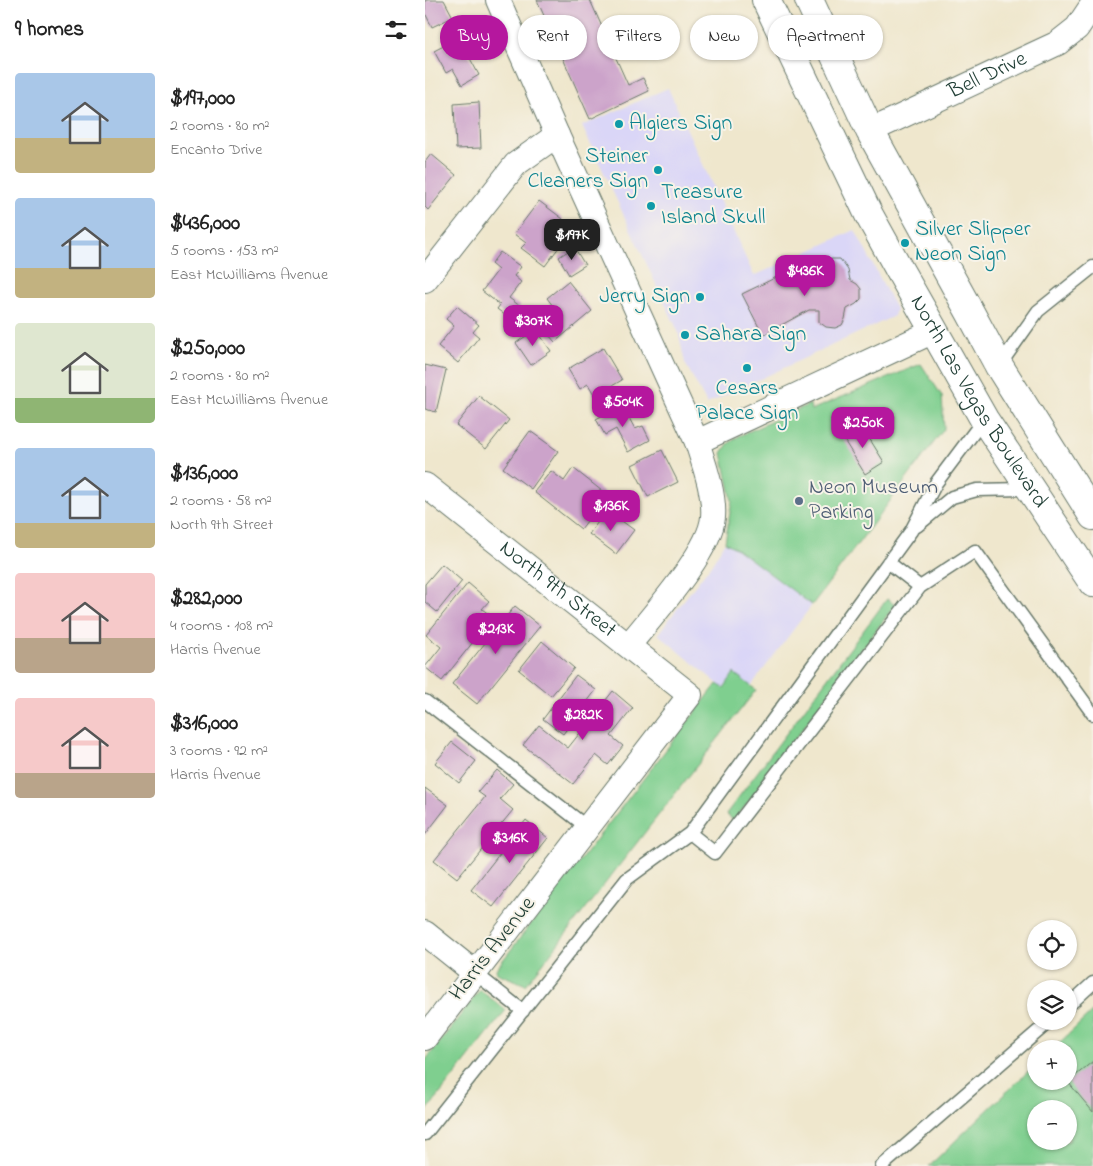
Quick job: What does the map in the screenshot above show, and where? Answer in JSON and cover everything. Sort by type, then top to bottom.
[{"type":"main road","name":"North Las Vegas Boulevard","points":[[766,0],[869,215],[984,419],[1093,583]]},
{"type":"main road","name":"North Las Vegas Boulevard","points":[[809,0],[870,131],[999,366],[1093,516]]},
{"type":"main road","points":[[984,419],[999,366]]},
{"type":"street","points":[[498,0],[557,135],[697,442],[709,480],[713,518],[706,542],[689,569],[629,645]]},
{"type":"street","name":"Bell Drive","points":[[870,131],[1058,43],[1077,28],[1093,4]]},
{"type":"street","points":[[425,280],[516,164],[557,135]]},
{"type":"street","points":[[697,442],[934,330]]},
{"type":"street","name":"North 9th Street","points":[[425,486],[690,694]]},
{"type":"street","name":"Harris Avenue","points":[[425,1038],[690,694]]},
{"type":"street","points":[[425,933],[475,973]]},
{"type":"lane","points":[[999,366],[1038,311],[1093,268]]},
{"type":"lane","points":[[425,1134],[627,879],[690,833],[911,530],[937,484],[984,419]]},
{"type":"lane","points":[[911,530],[952,497],[977,490],[1030,489]]},
{"type":"lane","points":[[690,833],[715,853],[920,587],[975,551],[1093,714]]},
{"type":"lane","points":[[888,562],[920,587]]},
{"type":"lane","points":[[425,701],[588,828]]},
{"type":"lane","points":[[475,973],[523,1011]]},
{"type":"lane","points":[[1077,998],[1093,983]]},
{"type":"lane","points":[[881,1166],[1040,1030]]},
{"type":"shaded area","points":[[668,88],[754,276],[855,230],[896,309],[894,316],[707,404],[685,363],[678,331],[582,126]]},
{"type":"shaded area","points":[[725,542],[812,605],[751,686],[734,673],[723,688],[658,634],[711,565]]},
{"type":"green space","points":[[921,364],[942,396],[944,429],[812,605],[725,542],[732,501],[722,453],[728,444],[739,436],[810,404],[811,410]]},
{"type":"green space","points":[[887,599],[895,605],[734,821],[726,814]]},
{"type":"green space","points":[[734,673],[756,690],[526,985],[497,973],[496,969],[717,684],[724,688]]},
{"type":"green space","points":[[480,990],[506,1010],[425,1113],[425,1061]]},
{"type":"green space","points":[[1093,1011],[1093,1166],[929,1166],[1027,1073],[1027,1090],[1077,1090],[1077,1040],[1062,1040],[1073,1030],[1077,1030],[1077,1026]]},
{"type":"building","points":[[425,0],[444,0],[452,15],[440,15],[440,23],[432,27],[425,13]]},
{"type":"building","points":[[537,0],[590,0],[597,16],[597,60],[617,60],[628,85],[643,78],[649,91],[590,119],[564,60],[587,60],[587,15],[544,15]]},
{"type":"building","points":[[440,48],[440,60],[471,60],[479,75],[462,85],[453,69],[446,73],[434,51]]},
{"type":"building","points":[[479,102],[481,148],[456,149],[454,104]]},
{"type":"building","points":[[431,154],[456,175],[428,210],[425,207],[425,162]]},
{"type":"building","points":[[539,201],[563,219],[557,227],[568,235],[545,266],[521,248],[526,243],[514,234]]},
{"type":"building","points":[[574,247],[585,265],[569,275],[559,257]]},
{"type":"building","points":[[500,252],[521,267],[514,276],[521,282],[509,298],[520,306],[510,319],[497,309],[500,305],[482,291],[498,270],[491,264]]},
{"type":"building","points":[[828,259],[840,259],[848,270],[850,280],[861,289],[861,299],[847,309],[842,325],[835,328],[826,327],[819,322],[819,310],[809,310],[763,335],[742,294],[787,272],[823,274],[824,262]]},
{"type":"building","points":[[568,281],[592,311],[555,342],[536,320],[553,306],[547,298]]},
{"type":"building","points":[[457,306],[479,325],[473,332],[479,337],[458,363],[438,346],[454,326],[446,319]]},
{"type":"building","points":[[536,329],[551,351],[531,365],[516,343]]},
{"type":"building","points":[[603,348],[622,380],[595,396],[588,384],[580,389],[568,369]]},
{"type":"building","points":[[425,365],[446,370],[436,412],[425,409]]},
{"type":"building","points":[[479,396],[509,420],[486,449],[456,425]]},
{"type":"building","points":[[622,405],[635,429],[643,426],[650,440],[628,452],[616,429],[605,435],[596,419]]},
{"type":"building","points":[[861,425],[884,462],[865,474],[842,437]]},
{"type":"building","points":[[530,431],[558,451],[531,489],[503,468]]},
{"type":"building","points":[[662,450],[678,482],[648,497],[632,465]]},
{"type":"building","points":[[573,468],[607,495],[581,529],[534,492],[551,471],[564,481]]},
{"type":"building","points":[[607,510],[634,530],[616,554],[589,534]]},
{"type":"building","points":[[442,564],[462,581],[437,612],[425,602],[425,584]]},
{"type":"building","points":[[468,583],[489,601],[482,609],[493,617],[442,681],[425,667],[441,647],[426,635]]},
{"type":"building","points":[[515,606],[540,626],[477,704],[452,684]]},
{"type":"building","points":[[542,641],[574,668],[551,696],[519,670]]},
{"type":"building","points":[[576,675],[596,690],[563,734],[543,719]]},
{"type":"building","points":[[613,691],[633,708],[611,736],[623,746],[608,765],[596,755],[573,784],[523,745],[539,725],[568,748]]},
{"type":"building","points":[[452,742],[476,761],[459,783],[435,763]]},
{"type":"building","points":[[497,770],[513,784],[500,799],[513,810],[457,878],[434,860],[485,797],[478,792]]},
{"type":"building","points":[[425,788],[448,805],[425,835]]},
{"type":"building","points":[[526,820],[548,838],[493,907],[471,890]]},
{"type":"building","points":[[1093,1061],[1093,1112],[1075,1090],[1077,1090],[1077,1074]]},
{"type":"place","name":"Algiers Sign","points":[[619,124]]},
{"type":"place","name":"Steiner Cleaners Sign","points":[[658,170]]},
{"type":"place","name":"Treasure Island Skull","points":[[651,206]]},
{"type":"place","name":"Silver Slipper Neon Sign","points":[[905,243]]},
{"type":"place","name":"Jerry Sign","points":[[700,297]]},
{"type":"place","name":"Sahara Sign","points":[[685,335]]},
{"type":"place","name":"Cesars Palace Sign","points":[[747,368]]},
{"type":"place","name":"Neon Museum Parking","points":[[799,501]]}]
